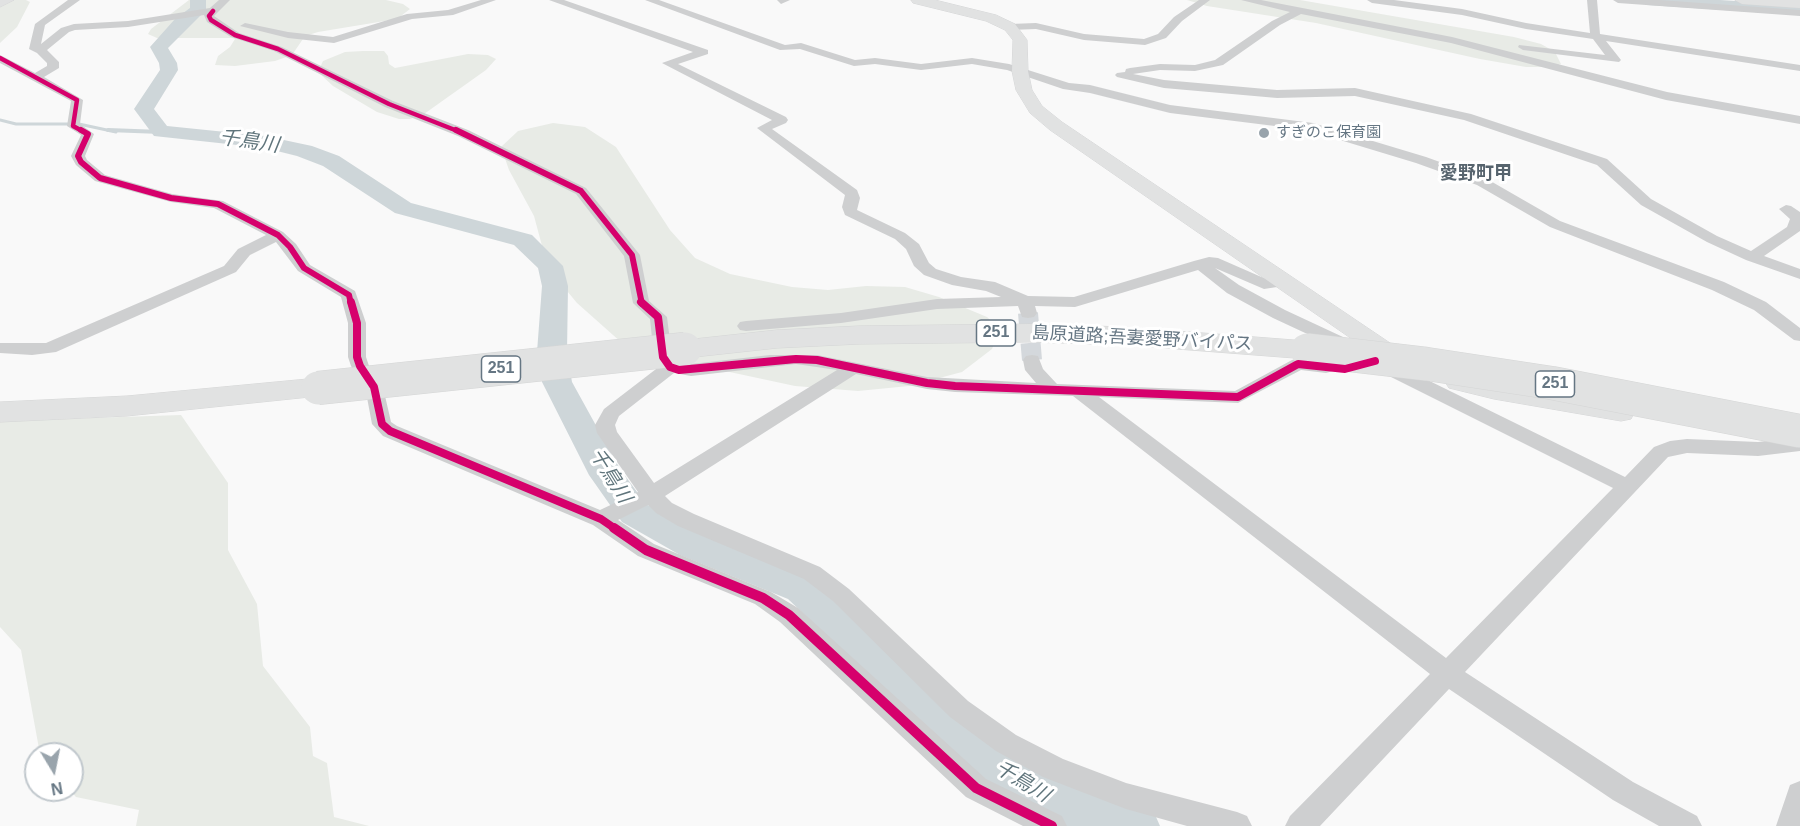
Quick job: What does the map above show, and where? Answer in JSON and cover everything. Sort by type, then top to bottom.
[{"type":"highway","name":"島原道路;吾妻愛野バイパス","points":[[228,396],[678,358],[777,339],[859,335],[1029,333],[1125,336],[1307,350],[1427,364],[1552,383],[1800,431]]},
{"type":"highway","points":[[0,400],[228,396]]},
{"type":"highway","points":[[0,412],[128,406],[228,396]]},
{"type":"street","points":[[0,3],[6,0]]},
{"type":"street","points":[[36,77],[53,68],[53,62],[40,50],[34,49],[39,24],[75,0]]},
{"type":"street","points":[[40,50],[65,30],[74,27],[128,24],[185,15],[212,8],[229,20],[260,30],[334,40],[411,16],[449,12],[491,0]]},
{"type":"street","points":[[554,0],[704,52],[668,63],[782,120],[763,128],[852,193],[850,212],[900,236],[913,247],[922,266],[930,272],[958,282],[989,286],[1027,307]]},
{"type":"street","points":[[650,0],[784,48],[801,46],[854,63],[875,61],[921,67],[966,61],[1020,70],[1067,86],[1090,89],[1170,109],[1308,126],[1421,159],[1482,182],[1555,224],[1718,285],[1760,306],[1800,336]]},
{"type":"street","points":[[918,0],[991,18],[1010,27],[1020,40],[1020,70],[1024,90],[1036,109],[1056,126],[1384,350],[1423,370],[1494,391],[1712,430],[1800,431]]},
{"type":"street","points":[[1010,27],[1036,26],[1084,37],[1145,42],[1162,36],[1178,20],[1205,0]]},
{"type":"street","points":[[1246,0],[1422,34],[1615,60],[1595,35],[1592,0]]},
{"type":"street","points":[[1270,0],[1342,7]]},
{"type":"street","points":[[1372,0],[1428,5],[1800,68]]},
{"type":"street","points":[[1618,0],[1800,8]]},
{"type":"street","points":[[1742,0],[1800,4]]},
{"type":"street","points":[[1678,2],[1800,13]]},
{"type":"street","points":[[1363,8],[1413,10],[1428,5]]},
{"type":"street","points":[[212,8],[209,16],[211,21],[235,35],[278,49],[378,99],[463,134],[581,191],[632,255],[641,303],[658,317],[663,357],[678,358],[692,370],[796,359],[854,367],[927,383],[955,386],[1238,397],[1298,364],[1345,369],[1375,361]]},
{"type":"street","points":[[1090,89],[1121,75],[1142,69],[1195,68],[1219,63],[1276,23],[1299,11]]},
{"type":"street","points":[[1422,34],[1666,96],[1800,120]]},
{"type":"street","points":[[0,58],[77,100],[73,124],[88,134],[78,156],[81,162],[100,178],[171,198],[218,204],[278,235],[290,247],[304,268],[349,295],[357,323],[357,357],[360,366],[374,387],[382,424],[390,431],[606,517],[646,550],[763,598],[789,615],[976,788],[1052,826]]},
{"type":"street","points":[[1121,75],[1164,84],[1277,94],[1355,92],[1467,117],[1548,142],[1602,162],[1646,202],[1712,239],[1752,257],[1800,274]]},
{"type":"street","points":[[1752,257],[1793,230],[1798,222],[1797,217],[1786,209]]},
{"type":"street","points":[[0,348],[32,350],[50,348],[230,269],[244,252],[278,235]]},
{"type":"street","points":[[746,326],[841,318],[937,304],[1027,307],[1075,302],[1200,264],[1218,263],[1264,284],[1284,282]]},
{"type":"street","points":[[1200,264],[1233,288],[1279,314],[1317,330],[1628,487]]},
{"type":"street","points":[[678,358],[611,413],[605,425],[607,433],[648,497],[686,520],[812,573],[842,595],[959,709],[1006,743],[1053,768],[1126,796],[1237,826]]},
{"type":"street","points":[[1032,360],[1034,370],[1052,390]]},
{"type":"street","points":[[606,517],[648,497],[854,367]]},
{"type":"street","points":[[1078,391],[1448,674],[1623,791],[1687,826]]},
{"type":"street","points":[[1300,826],[1661,452],[1670,448],[1706,445],[1758,448],[1800,444]]},
{"type":"street","points":[[1791,826],[1800,794]]},
{"type":"shaded area","points":[[189,0],[386,0],[403,4],[410,9],[397,19],[305,36],[292,55],[275,61],[235,66],[215,65],[218,56],[230,47],[235,39],[157,38],[148,34],[151,29]]},
{"type":"shaded area","points":[[1187,0],[1300,0],[1514,37],[1541,44],[1555,52],[1561,64],[1553,67],[1526,67],[1316,23],[1207,6]]},
{"type":"shaded area","points":[[0,1],[30,2],[17,27],[0,43]]},
{"type":"shaded area","points":[[384,51],[388,56],[389,64],[395,68],[468,54],[488,55],[496,59],[486,70],[424,114],[410,119],[399,119],[377,112],[333,86],[318,72],[323,61],[345,52]]},
{"type":"shaded area","points":[[553,123],[585,127],[616,147],[670,230],[695,258],[730,274],[792,287],[828,290],[866,286],[905,287],[939,297],[987,317],[1000,329],[992,349],[962,372],[909,386],[858,391],[795,386],[697,365],[622,343],[577,303],[548,268],[534,216],[509,170],[501,147],[518,131]]},
{"type":"shaded area","points":[[181,415],[228,483],[228,550],[257,604],[263,666],[310,727],[313,756],[327,763],[334,817],[369,826],[136,826],[139,810],[84,799],[84,742],[38,742],[21,650],[0,627],[0,421]]},
{"type":"waterway","name":"千鳥川","points":[[198,0],[198,10],[181,23],[159,47],[168,63],[169,70],[144,109],[161,132],[265,142],[304,151],[331,161],[403,208],[523,240],[550,266],[555,286],[552,352],[557,382],[606,475],[634,513],[693,546],[801,589],[1002,774],[1055,802],[1136,826]]},
{"type":"waterway","points":[[1647,0],[1800,10]]},
{"type":"waterway","points":[[0,120],[16,124],[79,124],[116,132]]},
{"type":"waterway","points":[[108,130],[161,132]]},
{"type":"tunnel","points":[[1028,313],[1032,360]]},
{"type":"cycle path","points":[[213,11],[209,16],[211,20],[235,35],[278,49],[389,104],[463,133],[581,191],[632,255],[641,303],[658,317],[663,357],[670,367],[679,370],[796,359],[817,360],[927,383],[955,386],[1238,397],[1298,364],[1345,369],[1375,361]]},
{"type":"cycle path","points":[[0,58],[77,100],[73,126],[88,134],[78,156],[81,162],[100,178],[171,198],[218,204],[278,235],[290,247],[304,268],[349,295],[357,323],[357,357],[360,366],[374,387],[382,424],[390,431],[601,519],[646,550],[763,598],[789,615],[976,788],[1052,826]]},
{"type":"place","name":"すぎのこ保育園","points":[[1264,133]]},
{"type":"district","name":"愛野町甲","points":[[1476,174]]}]
